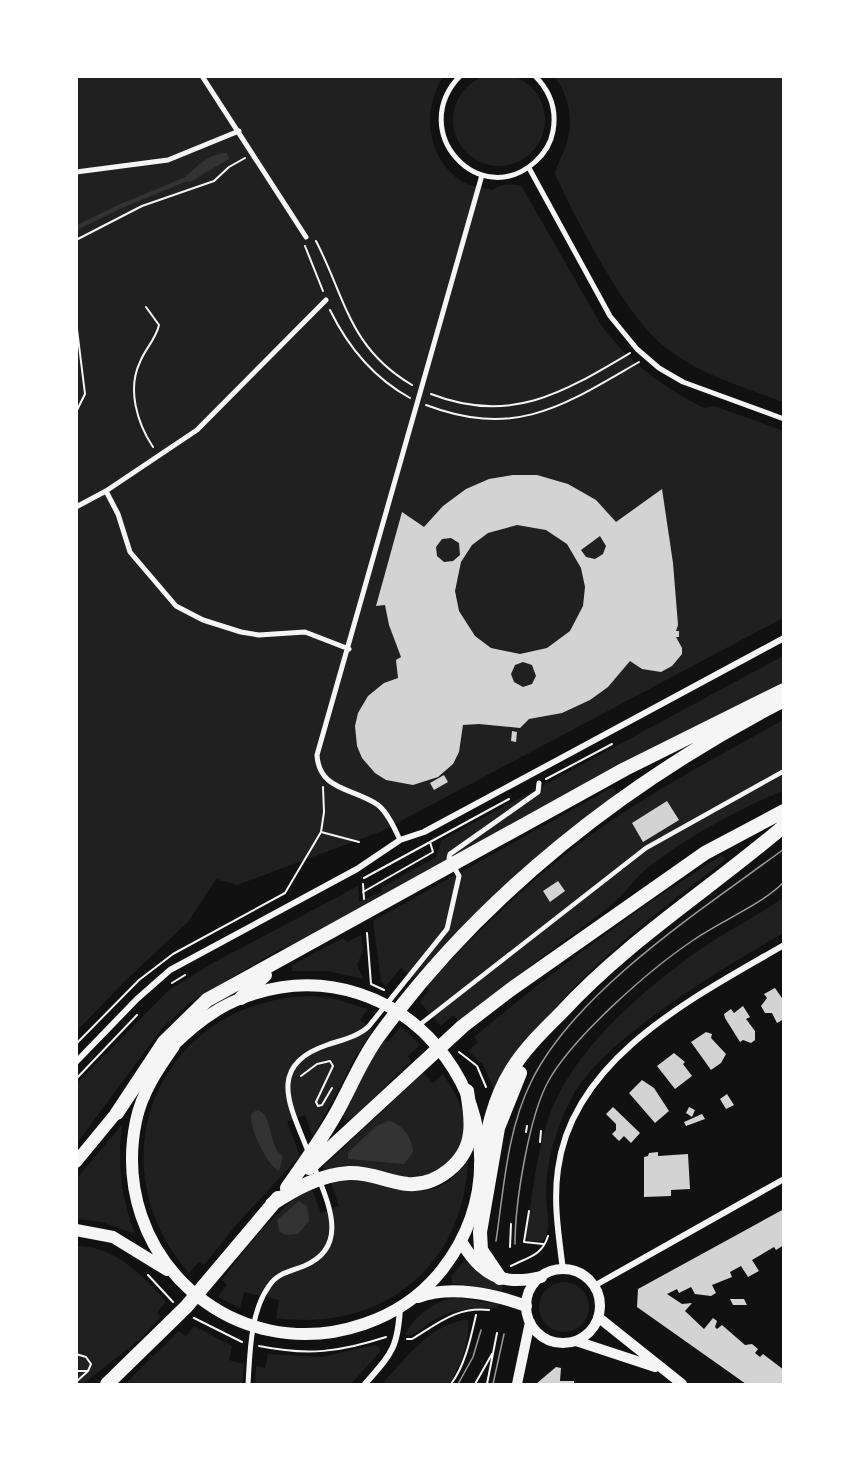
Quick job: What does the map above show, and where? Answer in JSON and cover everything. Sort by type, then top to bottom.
[{"type":"main road","points":[[117,1113],[164,1042],[196,1008],[625,769],[783,690]]},
{"type":"main road","points":[[287,1188],[329,1125],[374,1031],[416,980],[497,903],[590,822],[692,751],[783,700]]},
{"type":"main road","points":[[107,1384],[170,1324],[287,1188],[463,1026],[557,955],[724,840],[783,811]]},
{"type":"main road","points":[[76,1230],[99,1233],[125,1243],[173,1273],[200,1298],[239,1322],[266,1330],[294,1335],[349,1330],[375,1321],[400,1307],[440,1273],[461,1241],[475,1205],[492,1114],[506,1080],[531,1044],[620,954],[742,861],[783,826]]},
{"type":"main road","points":[[76,1162],[149,1071],[174,1046],[205,1018],[240,998],[257,981],[288,958]]},
{"type":"main road","points":[[240,998],[284,987],[329,987],[372,998],[418,1026],[446,1055],[467,1091],[478,1128],[481,1166]]},
{"type":"main road","points":[[500,1278],[482,1250],[479,1240],[498,1128],[520,1074],[559,1014]]},
{"type":"main road","points":[[173,1273],[157,1251],[144,1226],[136,1200],[132,1164],[137,1118],[145,1092],[174,1046]]},
{"type":"main road","points":[[272,1204],[303,1186],[333,1176],[363,1174],[413,1184],[438,1178],[456,1163],[467,1146],[471,1119],[467,1091]]},
{"type":"main road","points":[[461,1241],[486,1272],[500,1278],[518,1281],[541,1277]]},
{"type":"main road","points":[[411,1300],[444,1291],[489,1296],[526,1306]]},
{"type":"street","points":[[202,76],[306,237]]},
{"type":"street","points":[[460,76],[443,103],[440,121],[443,138],[452,154],[465,167],[482,175],[506,176],[529,168],[543,155],[552,139],[555,121],[553,102],[535,76]]},
{"type":"street","points":[[76,172],[168,160],[239,131]]},
{"type":"street","points":[[529,168],[610,316],[646,358],[694,387],[783,419]]},
{"type":"street","points":[[400,840],[378,806],[333,785],[322,776],[317,755],[482,175]]},
{"type":"street","points":[[76,507],[106,491],[197,430],[326,300]]},
{"type":"street","points":[[106,491],[118,514],[130,552],[176,606],[203,620],[241,632],[259,635],[305,632],[348,649]]},
{"type":"street","points":[[76,1062],[137,999],[170,970],[357,869],[400,840],[424,832],[783,638]]},
{"type":"street","points":[[416,980],[449,923],[459,876],[448,858],[450,854],[538,792],[539,783]]},
{"type":"street","points":[[562,1270],[557,1210],[558,1167],[573,1118],[589,1088],[613,1062],[654,1028],[783,945]]},
{"type":"street","points":[[248,1384],[254,1331],[263,1296],[277,1278],[312,1262],[325,1249],[333,1225],[330,1210],[286,1088],[292,1068],[309,1052],[374,1031]]},
{"type":"street","points":[[594,1286],[783,1179]]},
{"type":"street","points":[[576,1341],[593,1328],[598,1317],[599,1296],[594,1286],[578,1272],[562,1270],[541,1277],[528,1295],[526,1306],[530,1322],[536,1331],[551,1341],[576,1341],[663,1371]]},
{"type":"street","points":[[365,1384],[393,1350],[398,1337],[400,1307]]},
{"type":"street","points":[[598,1317],[682,1384]]},
{"type":"street","points":[[517,1384],[530,1322]]},
{"type":"lane","points":[[418,1026],[507,958],[590,889],[646,848],[783,771]]},
{"type":"path","points":[[76,240],[142,206],[214,181],[229,167],[253,154]]},
{"type":"path","points":[[637,349],[562,392],[525,404],[476,405],[421,390],[390,369],[363,342],[342,306],[314,239],[306,237],[305,246],[326,300],[336,322],[357,355],[392,387],[418,402],[452,414],[480,419],[524,417],[567,404],[646,358]]},
{"type":"path","points":[[146,307],[159,324],[137,368],[135,398],[143,431],[159,457]]},
{"type":"path","points":[[76,321],[85,394],[76,412]]},
{"type":"path","points":[[539,783],[621,739]]},
{"type":"path","points":[[285,893],[321,832],[324,812],[322,776]]},
{"type":"path","points":[[355,883],[510,799]]},
{"type":"path","points":[[321,832],[359,842]]},
{"type":"path","points":[[363,892],[434,852],[430,842]]},
{"type":"path","points":[[363,884],[364,901]]},
{"type":"path","points":[[367,933],[371,984]]},
{"type":"path","points":[[167,986],[191,971]]},
{"type":"path","points":[[76,1079],[142,1010]]},
{"type":"path","points":[[299,1079],[310,1068],[328,1061],[333,1066],[316,1102],[318,1106],[322,1105],[334,1086]]},
{"type":"path","points":[[526,1132],[527,1126]]},
{"type":"path","points":[[540,1142],[542,1131]]},
{"type":"path","points":[[529,1211],[524,1242],[543,1244]]},
{"type":"path","points":[[510,1247],[511,1224]]},
{"type":"path","points":[[451,1384],[464,1363],[463,1356],[476,1314]]},
{"type":"path","points":[[487,1384],[497,1333]]},
{"type":"path","points":[[476,1384],[494,1352]]},
{"type":"path","points":[[76,1354],[89,1360],[88,1371],[76,1382]]},
{"type":"path","points":[[76,1371],[88,1371]]},
{"type":"shaded area","points":[[499,74],[517,77],[532,87],[542,102],[545,120],[542,138],[532,153],[517,163],[499,166],[481,163],[466,153],[456,138],[453,120],[456,102],[466,87],[481,77]]},
{"type":"shaded area","points":[[76,77],[443,77],[436,90],[430,118],[434,146],[449,171],[461,181],[477,187],[493,190],[507,185],[522,187],[601,325],[623,351],[647,372],[704,408],[714,406],[784,431],[783,618],[382,831],[237,885],[216,879],[188,922],[125,981],[77,1031]]},
{"type":"shaded area","points":[[555,77],[783,77],[783,402],[723,380],[693,366],[666,348],[635,315],[604,267],[555,174],[568,139],[570,121],[564,93]]},
{"type":"shaded area","points":[[227,153],[229,159],[190,182],[186,181],[186,176],[204,161],[215,155]]},
{"type":"shaded area","points":[[783,656],[783,684],[285,951],[282,948],[192,1001],[163,1027],[77,1143],[77,1083],[169,990],[211,964],[358,886],[359,902],[382,891],[381,888],[436,857],[442,840]]},
{"type":"shaded area","points":[[783,720],[783,791],[711,826],[657,860],[609,907],[458,1021],[453,1015],[441,1026],[420,1002],[429,990],[425,987],[429,982],[506,906],[567,853],[611,821],[660,790]]},
{"type":"shaded area","points":[[613,787],[618,794],[487,905],[414,978],[401,968],[386,986],[381,981],[373,921]]},
{"type":"shaded area","points":[[722,855],[725,860],[627,938],[569,992],[518,1056],[495,1092],[483,1064],[468,1051],[478,1042],[474,1037],[595,942]]},
{"type":"shaded area","points":[[783,898],[783,933],[665,1007],[607,1054],[585,1078],[570,1101],[553,1146],[546,1181],[548,1232],[542,1241],[528,1241],[526,1234],[545,1128],[562,1088],[579,1062],[622,1013],[672,970],[721,936]]},
{"type":"shaded area","points":[[361,935],[363,951],[357,965],[364,979],[328,971],[292,971],[292,965],[343,938],[347,942]]},
{"type":"shaded area","points":[[313,996],[332,998],[368,1009],[360,1020],[373,1030],[357,1054],[313,1137],[305,1115],[287,1122],[300,1156],[236,1225],[204,1265],[199,1262],[189,1273],[160,1228],[145,1182],[145,1136],[157,1092],[181,1054],[216,1024],[260,1004]]},
{"type":"shaded area","points":[[401,1026],[420,1045],[408,1056],[411,1061],[352,1119],[345,1120],[343,1113],[382,1037],[388,1042]]},
{"type":"shaded area","points":[[423,1073],[433,1083],[443,1074],[463,1114],[462,1140],[452,1159],[444,1167],[436,1173],[416,1179],[357,1176],[323,1171],[324,1166]]},
{"type":"shaded area","points":[[258,1110],[266,1118],[275,1145],[283,1156],[279,1171],[269,1161],[255,1135],[251,1119],[252,1113]]},
{"type":"shaded area","points":[[388,1121],[402,1128],[411,1142],[413,1152],[404,1164],[348,1159],[348,1153],[375,1127]]},
{"type":"shaded area","points":[[122,1125],[121,1180],[126,1207],[135,1234],[102,1222],[77,1219],[77,1178]]},
{"type":"shaded area","points":[[468,1160],[463,1198],[451,1232],[433,1261],[410,1285],[382,1303],[350,1314],[314,1320],[276,1318],[279,1300],[244,1292],[240,1308],[218,1297],[227,1285],[222,1280],[252,1242],[285,1206],[311,1187],[321,1213],[339,1206],[330,1180],[353,1178],[401,1188],[429,1190],[455,1176]]},
{"type":"shaded area","points":[[299,1201],[307,1206],[309,1221],[298,1234],[285,1235],[279,1231],[277,1220]]},
{"type":"shaded area","points":[[76,1246],[103,1251],[127,1264],[166,1301],[157,1313],[161,1316],[143,1337],[83,1384],[76,1384]]},
{"type":"shaded area","points":[[465,1260],[480,1275],[503,1284],[502,1291],[452,1283],[451,1276]]},
{"type":"shaded area","points":[[564,1282],[578,1286],[585,1293],[589,1307],[585,1321],[578,1328],[564,1332],[550,1328],[543,1321],[539,1307],[543,1293],[550,1286]]},
{"type":"shaded area","points":[[458,1298],[500,1304],[496,1308],[455,1311],[432,1321],[413,1335],[405,1335],[420,1315],[434,1305]]},
{"type":"shaded area","points":[[468,1319],[468,1336],[464,1353],[449,1384],[382,1384],[430,1335],[441,1328]]},
{"type":"shaded area","points":[[194,1326],[232,1346],[229,1360],[244,1364],[242,1384],[125,1384],[179,1331],[186,1336]]},
{"type":"shaded area","points":[[375,1345],[379,1347],[380,1352],[351,1384],[255,1384],[256,1366],[265,1368],[268,1354],[321,1357]]},
{"type":"building","points":[[513,475],[537,475],[568,484],[596,500],[616,522],[662,489],[673,563],[678,625],[676,631],[679,631],[679,637],[676,637],[682,648],[682,654],[672,666],[661,672],[642,669],[630,661],[608,687],[590,700],[562,713],[529,719],[520,728],[479,724],[463,725],[459,752],[453,764],[438,777],[413,785],[386,780],[375,773],[362,758],[357,746],[355,726],[358,713],[368,696],[384,683],[398,678],[396,660],[401,657],[389,625],[385,605],[376,606],[402,512],[424,527],[443,506],[466,489],[489,479]],"holes":[[[517,525],[546,530],[567,544],[581,568],[585,587],[583,606],[570,631],[547,648],[520,654],[491,648],[475,636],[459,611],[455,591],[461,562],[472,545],[488,533]],[[600,536],[606,546],[603,554],[595,559],[586,557],[581,550]],[[451,538],[459,543],[460,555],[453,561],[444,562],[437,556],[436,547],[442,539]],[[523,662],[532,665],[536,676],[532,684],[523,687],[514,682],[511,674],[515,665]]]},
{"type":"building","points":[[512,731],[517,732],[516,742],[511,741]]},
{"type":"building","points":[[444,775],[448,782],[434,790],[430,783]]},
{"type":"building","points":[[667,801],[679,820],[643,842],[632,823]]},
{"type":"building","points":[[558,881],[565,891],[550,902],[543,891]]},
{"type":"building","points":[[775,988],[784,1001],[784,1019],[777,1023],[772,1013],[765,1013],[761,1006],[767,998],[764,994]]},
{"type":"building","points":[[743,1006],[750,1017],[746,1019],[755,1031],[755,1040],[751,1043],[743,1040],[740,1042],[724,1014],[731,1009],[734,1013]]},
{"type":"building","points":[[706,1032],[712,1034],[711,1038],[726,1054],[721,1063],[711,1070],[691,1042]]},
{"type":"building","points":[[674,1053],[685,1062],[683,1064],[692,1076],[675,1089],[657,1066]]},
{"type":"building","points":[[642,1080],[654,1088],[669,1111],[655,1123],[629,1093]]},
{"type":"building","points":[[727,1094],[734,1105],[726,1109],[720,1099]]},
{"type":"building","points":[[613,1107],[640,1133],[631,1143],[624,1136],[619,1141],[612,1134],[616,1130],[616,1124],[606,1114]]},
{"type":"building","points":[[689,1107],[695,1110],[692,1117],[686,1113]]},
{"type":"building","points":[[702,1114],[705,1119],[686,1126],[684,1122]]},
{"type":"building","points":[[658,1152],[658,1156],[688,1154],[690,1189],[671,1190],[671,1196],[644,1197],[644,1157],[649,1153]]},
{"type":"building","points":[[784,1209],[784,1245],[776,1250],[774,1247],[752,1260],[759,1271],[748,1277],[741,1266],[730,1272],[732,1277],[712,1285],[716,1293],[711,1296],[695,1294],[691,1287],[679,1293],[677,1289],[667,1294],[682,1304],[692,1303],[685,1311],[704,1329],[713,1318],[717,1321],[715,1327],[717,1329],[722,1325],[745,1345],[752,1344],[758,1349],[755,1353],[760,1357],[763,1354],[784,1370],[784,1384],[746,1384],[637,1307],[638,1289]]},
{"type":"building","points":[[730,1299],[744,1299],[747,1305],[733,1305]]},
{"type":"building","points":[[556,1367],[561,1368],[560,1381],[574,1381],[574,1384],[536,1384]]},
{"type":"waterway","points":[[76,228],[119,207],[189,178]]},
{"type":"tram line","points":[[496,1241],[511,1140],[531,1082],[551,1048],[609,984],[644,954],[784,849]]},
{"type":"tram line","points":[[515,1244],[520,1183],[529,1136],[542,1095],[561,1063],[594,1024],[634,986],[692,941],[763,899],[784,882]]},
{"type":"tram line","points":[[458,1384],[473,1357],[481,1330]]},
{"type":"tram line","points":[[493,1384],[504,1334]]}]
